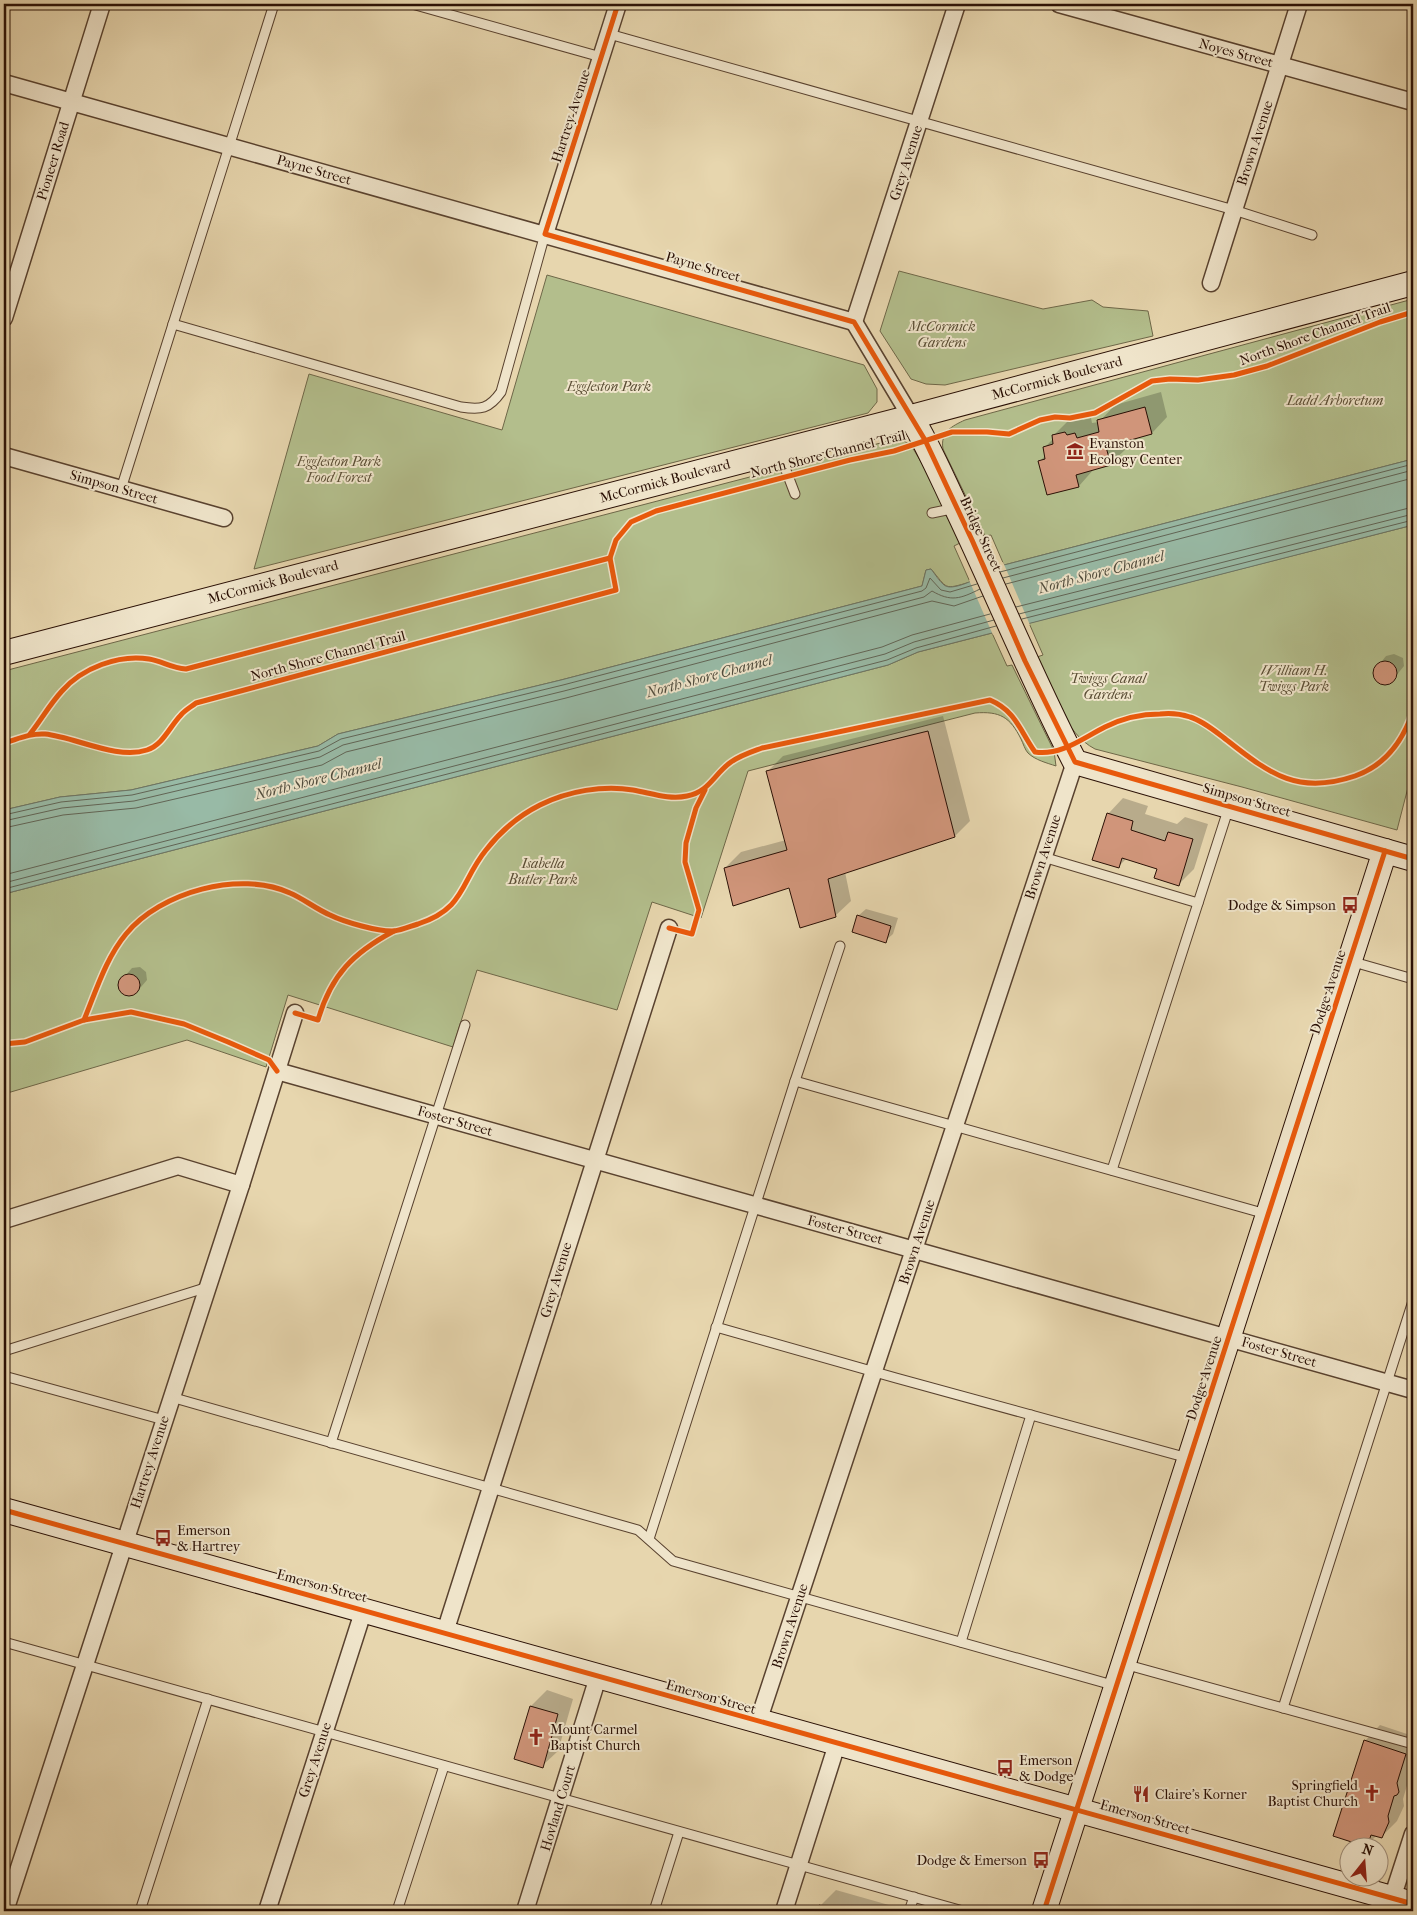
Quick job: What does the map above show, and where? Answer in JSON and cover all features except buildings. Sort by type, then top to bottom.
[{"type":"main road","name":"McCormick Boulevard","points":[[4,653],[779,452],[1413,283]]},
{"type":"main road","name":"Bridge Street","points":[[911,417],[925,440],[1026,661],[1075,762]]},
{"type":"main road","name":"Simpson Street","points":[[1075,762],[1413,859]]},
{"type":"main road","name":"Dodge Avenue","points":[[1044,1911],[1385,851]]},
{"type":"main road","name":"Emerson Street","points":[[4,1510],[364,1609],[598,1677],[1077,1810],[1398,1905]]},
{"type":"street","name":"Pioneer Road","points":[[4,318],[102,4]]},
{"type":"street","name":"Hartrey Avenue","points":[[545,234],[618,4]]},
{"type":"street","name":"Grey Avenue","points":[[854,322],[957,4]]},
{"type":"street","name":"Noyes Street","points":[[1059,4],[1413,102]]},
{"type":"street","name":"Brown Avenue","points":[[1211,283],[1299,4]]},
{"type":"street","name":"Payne Street","points":[[4,83],[854,322]]},
{"type":"street","name":"Bridge Street","points":[[854,322],[911,417]]},
{"type":"street","name":"Simpson Street","points":[[4,456],[224,518]]},
{"type":"street","name":"Brown Avenue","points":[[758,1722],[1075,762]]},
{"type":"street","name":"Grey Avenue","points":[[445,1632],[669,928]]},
{"type":"street","name":"Hartrey Avenue","points":[[5,1911],[295,1013]]},
{"type":"street","name":"Foster Street","points":[[277,1071],[1413,1390]]},
{"type":"street","points":[[4,1220],[178,1166],[241,1185]]},
{"type":"street","name":"Grey Avenue","points":[[267,1911],[364,1609]]},
{"type":"street","name":"Hovland Court","points":[[525,1911],[598,1677]]},
{"type":"street","points":[[784,1911],[837,1744]]},
{"type":"street","points":[[1398,1905],[1413,1834]]},
{"type":"lane","points":[[121,489],[274,4]]},
{"type":"lane","points":[[412,4],[602,57]]},
{"type":"lane","points":[[609,34],[1234,210],[1312,235]]},
{"type":"lane","points":[[173,324],[461,407],[478,409],[492,403],[501,392],[545,234]]},
{"type":"lane","points":[[779,452],[795,494]]},
{"type":"lane","points":[[932,514],[956,508]]},
{"type":"lane","points":[[1112,1170],[1229,806]]},
{"type":"lane","points":[[1043,857],[1198,903]]},
{"type":"lane","points":[[649,1539],[755,1205],[840,946]]},
{"type":"lane","points":[[1350,961],[1413,979]]},
{"type":"lane","points":[[331,1443],[464,1026]]},
{"type":"lane","points":[[795,1081],[1268,1215]]},
{"type":"lane","points":[[4,1351],[208,1286]]},
{"type":"lane","points":[[1283,1708],[1413,1301]]},
{"type":"lane","points":[[716,1327],[1190,1458]]},
{"type":"lane","points":[[4,1376],[164,1420]]},
{"type":"lane","points":[[171,1397],[638,1530],[673,1561],[961,1642],[1283,1708],[1413,1744]]},
{"type":"lane","points":[[961,1642],[1031,1415]]},
{"type":"lane","points":[[4,1642],[963,1911]]},
{"type":"lane","points":[[140,1911],[208,1700]]},
{"type":"lane","points":[[397,1911],[444,1766]]},
{"type":"lane","points":[[654,1911],[679,1832]]},
{"type":"lane","points":[[909,1911],[914,1897]]},
{"type":"green space","name":"McCormick Gardens","points":[[899,271],[1043,309],[1092,300],[1103,307],[1148,311],[1153,336],[945,385],[926,384],[911,379],[880,331]]},
{"type":"green space","name":"Eggleston Park","points":[[547,275],[864,365],[877,389],[877,402],[868,413],[254,569],[309,374],[502,430]]},
{"type":"green space","name":"Ladd Arboretum","points":[[1413,299],[1413,459],[1004,565],[991,535],[985,536],[943,449],[943,438],[948,430],[965,420]]},
{"type":"green space","points":[[892,440],[904,441],[911,445],[931,479],[960,543],[954,546],[970,582],[950,587],[940,581],[931,569],[926,570],[922,586],[561,680],[338,734],[318,746],[131,790],[60,797],[4,810],[4,671]]},
{"type":"green space","name":"William H. Twiggs Park","points":[[1413,525],[1413,768],[1397,830],[1095,749],[1084,742],[1075,732],[1053,696],[1037,657],[1043,655],[1029,623]]},
{"type":"green space","name":"Isabella Butler Park","points":[[992,633],[1007,666],[1012,665],[1054,751],[1056,766],[1028,753],[1013,725],[1003,717],[991,713],[975,713],[748,771],[701,918],[652,902],[617,1010],[477,970],[453,1047],[288,995],[266,1067],[187,1040],[4,1094],[4,894],[888,665],[918,652]]},
{"type":"water","name":"North Shore Channel","points":[[1413,459],[1413,525],[918,652],[888,665],[4,894],[4,810],[60,797],[131,790],[318,746],[338,734],[561,680],[922,586],[926,570],[931,569],[944,585],[949,587],[956,586],[1004,565]]},
{"type":"pier","points":[[1003,562],[1030,625],[993,635],[969,580]]},
{"type":"cycle path","points":[[618,4],[545,234],[854,322],[925,440],[972,540],[1025,661],[1075,762],[1413,859]]},
{"type":"cycle path","name":"North Shore Channel Trail","points":[[4,743],[29,735],[45,734],[109,750],[123,752],[147,750],[158,744],[177,719],[196,703],[616,590],[610,558],[616,540],[631,522],[656,511],[850,460],[894,451],[952,432],[1009,434],[1040,420],[1055,417],[1070,418],[1095,413],[1152,381],[1170,379],[1198,380],[1234,375],[1267,366],[1380,322],[1413,312]]},
{"type":"cycle path","points":[[30,734],[53,701],[70,683],[90,669],[102,664],[137,658],[158,661],[186,669],[610,558]]},
{"type":"cycle path","points":[[84,1020],[107,964],[126,934],[141,919],[159,907],[180,897],[202,889],[225,885],[248,884],[270,886],[290,893],[325,913],[344,921],[380,930],[400,930],[434,918],[454,902],[492,843],[504,830],[540,805],[562,796],[586,790],[610,788],[633,790],[667,797],[695,794],[706,787],[725,767],[735,760],[762,748],[990,700],[1012,716],[1035,752],[1045,753],[1063,749],[1111,724],[1125,719],[1146,715],[1175,714],[1190,717],[1205,724],[1272,772],[1302,782],[1318,783],[1355,776],[1384,759],[1398,742],[1413,711]]},
{"type":"cycle path","points":[[669,928],[692,934],[699,910],[685,862],[686,843],[696,808],[705,790]]},
{"type":"cycle path","points":[[1044,1911],[1385,851]]},
{"type":"cycle path","points":[[295,1013],[318,1020],[330,990],[346,967],[355,957],[379,939],[394,931]]},
{"type":"cycle path","points":[[4,1044],[25,1042],[84,1020],[131,1012],[184,1024],[269,1060],[277,1071]]},
{"type":"cycle path","points":[[4,1510],[1413,1904]]},
{"type":"place","name":"Evanston Ecology Center","points":[[1075,451]]},
{"type":"place","name":"Dodge & Simpson","points":[[1350,905]]},
{"type":"place","name":"Emerson & Hartrey","points":[[163,1538]]},
{"type":"place","name":"Mount Carmel Baptist Church","points":[[536,1737]]},
{"type":"place","name":"Emerson & Dodge","points":[[1005,1768]]},
{"type":"place","name":"Springfield Baptist Church","points":[[1372,1793]]},
{"type":"place","name":"Claire's Korner","points":[[1141,1794]]},
{"type":"place","name":"Dodge & Emerson","points":[[1041,1860]]},
{"type":"park label","name":"Eggleston Park Food Forest","points":[[339,470]]},
{"type":"park label","name":"Twiggs Canal Gardens","points":[[1108,686]]}]
